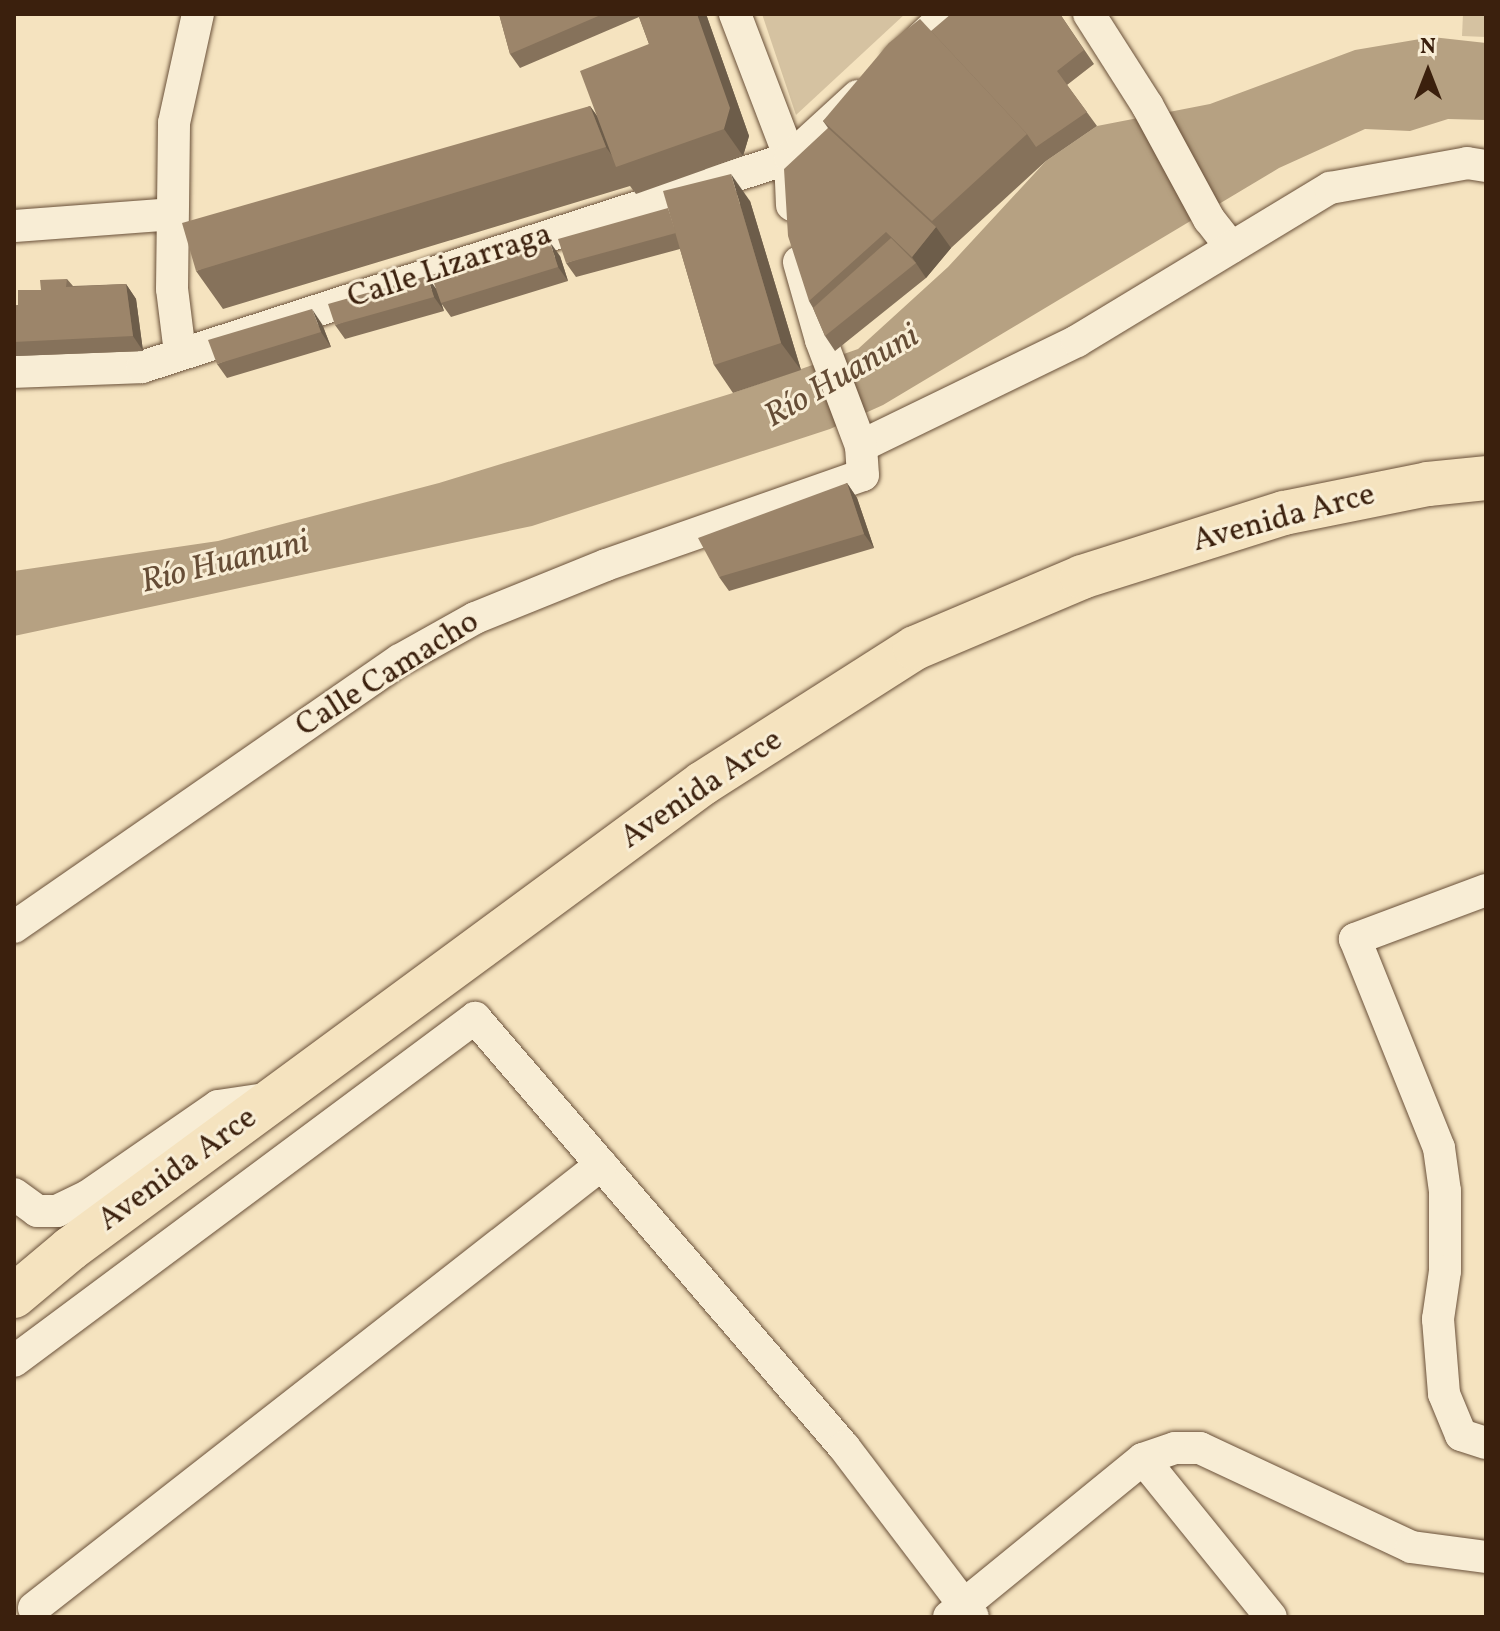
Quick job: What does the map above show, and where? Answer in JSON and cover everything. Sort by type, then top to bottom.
[{"type":"main road","name":"Avenida Arce","points":[[14,1296],[70,1249],[703,783],[760,750],[915,648],[1082,577],[1284,513],[1428,484],[1486,478]]},
{"type":"street","points":[[180,353],[172,289],[174,123],[198,14]]},
{"type":"street","points":[[735,14],[790,158],[793,244],[821,340],[858,437],[954,404],[1077,341],[1330,188],[1467,163],[1486,166]]},
{"type":"street","points":[[790,158],[947,14]]},
{"type":"street","points":[[1089,14],[1147,105],[1209,219],[1231,247]]},
{"type":"street","name":"Calle Lizarraga","points":[[14,372],[142,367],[790,158]]},
{"type":"street","points":[[14,226],[172,214]]},
{"type":"street","name":"Calle Camacho","points":[[14,927],[400,660],[475,618],[591,571],[863,475],[858,437]]},
{"type":"street","points":[[1486,890],[1355,939],[1439,1148],[1445,1191],[1445,1271],[1438,1319],[1444,1394],[1461,1435],[1486,1443]]},
{"type":"street","points":[[14,1361],[475,1018],[844,1447],[962,1613],[1143,1459],[1175,1448],[1200,1448],[1411,1547],[1486,1557]]},
{"type":"street","points":[[14,1194],[37,1211],[57,1211],[88,1196],[218,1106],[278,1097]]},
{"type":"street","points":[[29,1604],[601,1165]]},
{"type":"street","points":[[1143,1459],[1271,1617]]},
{"type":"shaded area","points":[[762,14],[905,14],[796,115]]},
{"type":"shaded area","points":[[1463,14],[1486,14],[1486,37],[1462,36]]},
{"type":"water","name":"Río Huanuni","points":[[1432,37],[1486,43],[1486,120],[1448,119],[1410,131],[1365,129],[1279,168],[883,405],[830,429],[532,526],[14,636],[14,571],[218,541],[439,483],[733,393],[858,349],[948,267],[1046,161],[1097,126],[1210,104],[1355,50]]},
{"type":"building","points":[[499,14],[603,14],[510,54]]},
{"type":"building","points":[[638,14],[697,14],[730,108],[724,129],[616,167],[580,71],[649,44]]},
{"type":"building","points":[[951,14],[1060,14],[1084,50],[1057,71],[1087,112],[1036,147],[931,31]]},
{"type":"building","points":[[920,19],[1027,134],[932,221],[823,121],[889,43]]},
{"type":"building","points":[[590,106],[606,147],[196,271],[182,223]]},
{"type":"building","points":[[828,128],[936,227],[912,257],[886,232],[809,301],[788,236],[784,169]]},
{"type":"building","points":[[731,174],[781,343],[714,365],[663,191]]},
{"type":"building","points":[[668,208],[676,233],[566,263],[558,239]]},
{"type":"building","points":[[891,238],[916,263],[825,336],[813,308]]},
{"type":"building","points":[[550,242],[558,267],[441,303],[431,275]]},
{"type":"building","points":[[427,276],[434,297],[335,325],[328,304]]},
{"type":"building","points":[[67,279],[66,287],[126,284],[133,336],[14,342],[14,306],[18,305],[18,290],[41,290],[40,280]]},
{"type":"building","points":[[312,309],[321,332],[217,364],[208,340]]},
{"type":"building","points":[[847,483],[864,534],[719,577],[698,538]]}]
